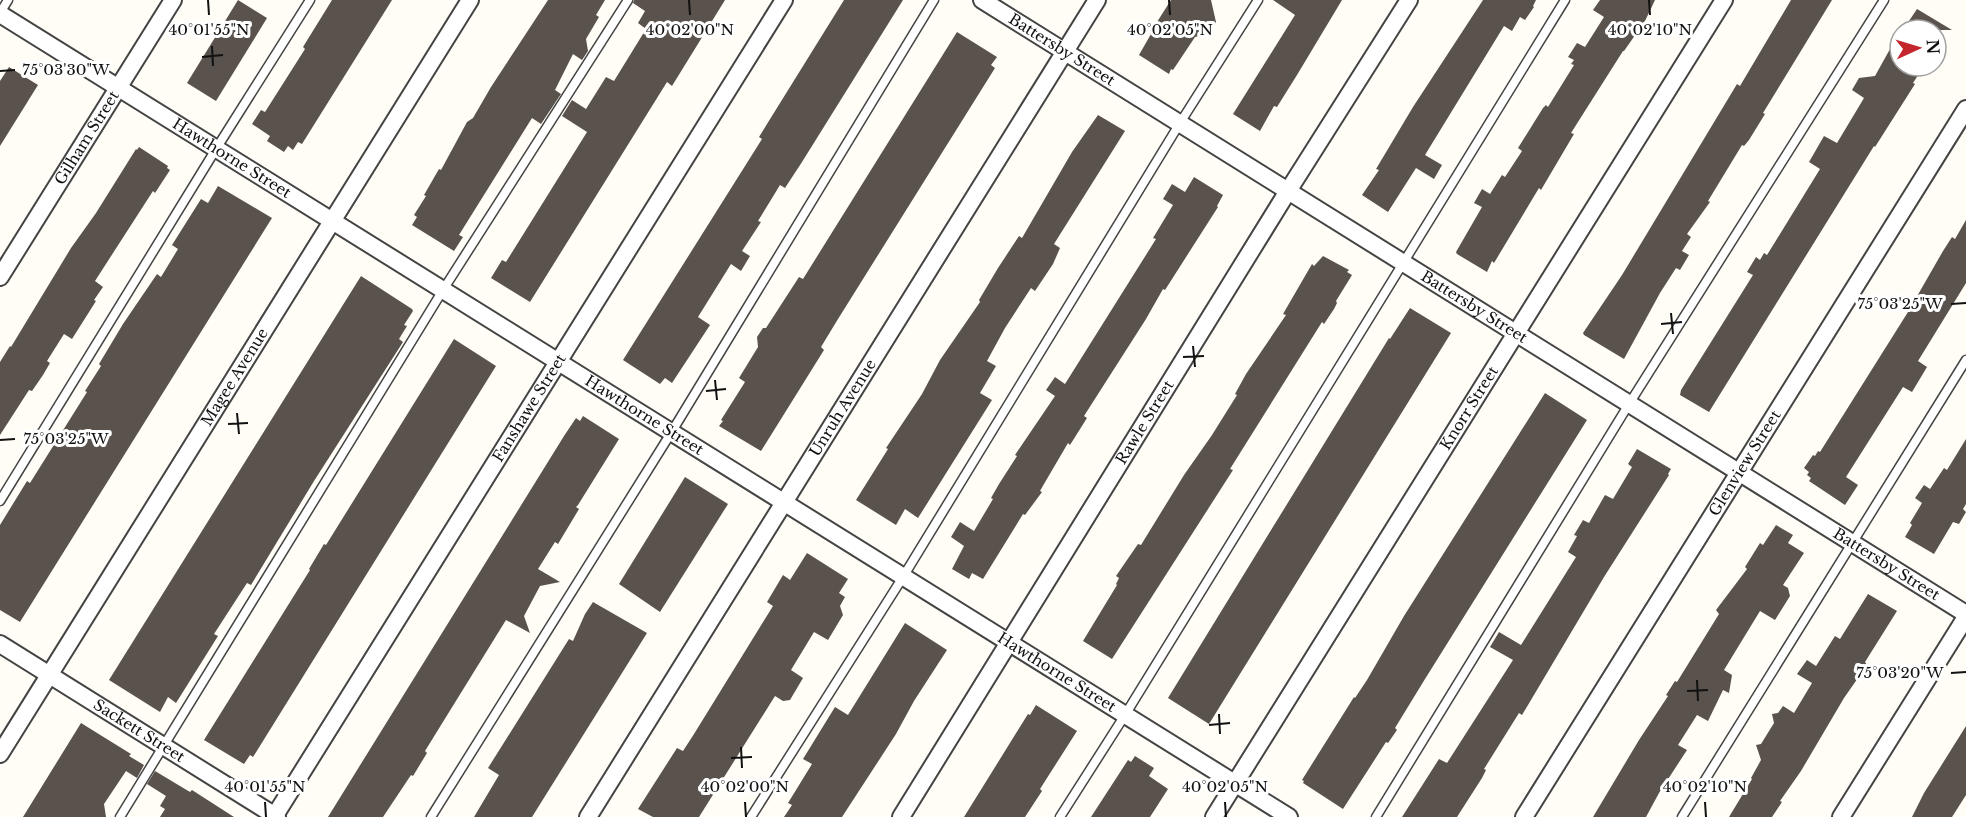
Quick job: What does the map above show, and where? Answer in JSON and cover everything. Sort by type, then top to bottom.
[{"type":"street","name":"Gilham Street","points":[[0,277],[173,0]]},
{"type":"street","name":"Magee Avenue","points":[[0,754],[470,0]]},
{"type":"street","name":"Fanshawe Street","points":[[276,817],[784,0]]},
{"type":"street","name":"Battersby Street","points":[[982,0],[1966,615]]},
{"type":"street","name":"Unruh Avenue","points":[[588,817],[1097,0]]},
{"type":"street","name":"Rawle Street","points":[[901,817],[1288,191],[1409,0]]},
{"type":"street","name":"Knorr Street","points":[[1214,817],[1724,0]]},
{"type":"street","name":"Hawthorne Street","points":[[0,14],[1289,817]]},
{"type":"street","name":"Glenview Street","points":[[1524,817],[1966,109]]},
{"type":"street","points":[[1841,817],[1966,615]]},
{"type":"street","name":"Sackett Street","points":[[0,644],[276,817]]},
{"type":"lane","points":[[0,14],[8,0]]},
{"type":"lane","points":[[0,501],[310,0]]},
{"type":"lane","points":[[120,817],[443,290],[628,0]]},
{"type":"lane","points":[[431,817],[672,433],[934,0]]},
{"type":"lane","points":[[751,817],[903,577],[1180,123],[1258,0]]},
{"type":"lane","points":[[1060,817],[1565,0]]},
{"type":"lane","points":[[1376,817],[1629,404],[1884,0]]},
{"type":"lane","points":[[1682,817],[1966,360]]},
{"type":"building","points":[[238,0],[267,18],[216,101],[187,83]]},
{"type":"building","points":[[332,0],[392,0],[302,144],[298,142],[293,150],[288,146],[284,152],[267,141],[270,136],[252,124],[261,110],[265,112],[305,49],[303,47]]},
{"type":"building","points":[[548,0],[605,0],[596,15],[599,17],[586,39],[588,51],[582,60],[573,54],[555,90],[561,94],[541,124],[532,118],[459,235],[463,237],[454,251],[412,225],[417,217],[414,215],[467,122],[473,118]]},
{"type":"building","points":[[634,0],[725,0],[672,86],[667,82],[530,302],[491,278],[502,260],[506,262],[587,132],[562,116],[572,100],[586,109],[606,77],[614,81],[646,29],[638,23],[645,11],[633,3]]},
{"type":"building","points":[[844,0],[903,0],[785,188],[780,185],[758,221],[761,222],[742,251],[750,256],[741,271],[731,264],[698,317],[710,325],[672,383],[665,378],[660,384],[623,360],[762,139],[759,137]]},
{"type":"building","points":[[1171,0],[1211,0],[1216,22],[1208,34],[1195,37],[1169,74],[1139,55]]},
{"type":"building","points":[[1273,0],[1342,0],[1260,131],[1233,114],[1295,15]]},
{"type":"building","points":[[1483,0],[1536,0],[1525,20],[1520,17],[1512,31],[1504,26],[1425,155],[1442,165],[1434,179],[1416,168],[1388,212],[1362,195],[1379,170],[1376,169],[1413,107]]},
{"type":"building","points":[[1600,0],[1655,0],[1645,21],[1623,51],[1571,133],[1574,134],[1541,190],[1539,188],[1487,272],[1456,252],[1482,207],[1474,203],[1482,189],[1490,194],[1502,175],[1505,177],[1522,151],[1518,148],[1543,108],[1546,105],[1548,107],[1574,65],[1571,64],[1574,60],[1568,57],[1577,43],[1585,47],[1604,17],[1593,10]]},
{"type":"building","points":[[1791,0],[1832,0],[1749,140],[1744,146],[1742,145],[1708,201],[1710,202],[1687,234],[1691,237],[1682,251],[1689,255],[1680,270],[1676,268],[1660,293],[1624,359],[1583,333],[1622,275],[1737,84],[1740,86]]},
{"type":"building","points":[[1917,9],[1932,18],[1911,18]]},
{"type":"building","points":[[957,32],[997,57],[991,65],[995,68],[838,319],[821,347],[824,350],[761,451],[719,426],[745,382],[739,378],[758,347],[757,337],[763,328],[766,328],[799,277],[803,279]]},
{"type":"building","points":[[1888,53],[1888,78],[1916,78],[1913,83],[1915,84],[1709,412],[1680,395],[1681,390],[1753,275],[1747,272],[1756,257],[1760,260],[1764,253],[1767,255],[1820,169],[1809,162],[1824,136],[1837,143],[1864,98],[1852,90],[1859,78],[1875,76]]},
{"type":"building","points":[[9,67],[38,85],[0,146],[0,81]]},
{"type":"building","points":[[1098,115],[1125,131],[1054,244],[1060,248],[1053,264],[1035,291],[1031,288],[987,361],[996,366],[980,393],[992,400],[918,518],[905,509],[896,525],[856,500],[888,449],[886,448],[922,394],[940,360],[980,302],[979,300],[1019,236],[1022,238],[1072,152]]},
{"type":"building","points":[[139,147],[168,166],[170,170],[155,193],[153,191],[95,281],[103,287],[72,339],[64,334],[47,361],[50,363],[43,375],[32,391],[29,390],[0,435],[0,362],[71,248]]},
{"type":"building","points":[[1194,177],[1223,195],[1218,207],[1165,290],[1163,289],[1084,416],[1087,418],[1070,445],[1068,443],[1040,491],[1042,492],[1025,515],[1023,514],[983,579],[972,573],[969,579],[952,569],[964,546],[951,537],[960,522],[974,531],[1017,456],[1015,455],[1055,396],[1046,390],[1055,377],[1065,384],[1156,239],[1153,238],[1173,205],[1163,199],[1172,184],[1185,192]]},
{"type":"building","points":[[218,186],[272,218],[20,622],[0,610],[0,525],[27,481],[30,483],[87,392],[85,391],[101,366],[99,364],[123,324],[157,274],[161,277],[178,249],[172,245],[201,199],[208,203]]},
{"type":"building","points":[[1966,220],[1966,283],[1918,361],[1927,367],[1912,392],[1903,387],[1846,477],[1858,485],[1845,505],[1809,481],[1811,478],[1807,475],[1809,472],[1804,468],[1813,455],[1820,452],[1908,312],[1943,251],[1952,237],[1955,239]]},
{"type":"building","points":[[1323,256],[1349,270],[1347,272],[1352,275],[1336,301],[1334,309],[1324,324],[1322,322],[1230,469],[1233,470],[1112,659],[1083,641],[1117,585],[1119,578],[1116,576],[1138,544],[1141,545],[1184,475],[1212,435],[1237,395],[1235,394],[1246,374],[1286,315],[1283,314],[1312,264],[1314,266]]},
{"type":"building","points":[[361,276],[412,309],[404,325],[407,326],[399,339],[403,342],[251,585],[247,583],[214,634],[218,636],[176,703],[168,697],[160,712],[109,680]]},
{"type":"building","points":[[1410,308],[1451,333],[1209,724],[1168,698],[1389,338]]},
{"type":"building","points":[[454,339],[496,366],[253,757],[250,755],[244,764],[204,740],[324,544],[326,545]]},
{"type":"building","points":[[1545,393],[1587,420],[1425,679],[1395,728],[1397,730],[1388,743],[1386,742],[1343,809],[1303,783],[1302,780],[1367,680],[1404,616]]},
{"type":"building","points":[[583,416],[619,439],[576,507],[579,509],[558,544],[555,542],[538,569],[560,582],[540,586],[524,616],[530,633],[506,620],[425,751],[427,753],[413,776],[411,775],[383,817],[328,817],[564,436],[576,418],[580,421]]},
{"type":"building","points":[[1966,439],[1966,504],[1963,509],[1966,512],[1959,524],[1953,522],[1934,554],[1905,537],[1922,503],[1915,498],[1924,485],[1930,489],[1944,468],[1947,470]]},
{"type":"building","points":[[1637,449],[1671,469],[1669,475],[1604,577],[1522,715],[1519,713],[1484,769],[1486,770],[1482,778],[1457,817],[1402,817],[1439,759],[1447,763],[1513,660],[1490,647],[1499,632],[1521,645],[1576,557],[1568,552],[1577,536],[1574,535],[1583,520],[1589,523],[1605,495],[1613,499],[1632,467],[1628,464]]},
{"type":"building","points":[[685,477],[728,504],[660,612],[619,584]]},
{"type":"building","points":[[1776,525],[1793,535],[1788,543],[1804,553],[1783,585],[1788,588],[1790,596],[1775,620],[1760,611],[1724,670],[1732,675],[1729,693],[1723,690],[1708,721],[1697,715],[1678,745],[1687,750],[1646,817],[1593,817],[1668,696],[1666,695],[1675,681],[1677,682],[1719,614],[1716,610],[1747,569],[1745,567],[1760,543],[1763,545]]},
{"type":"building","points":[[807,553],[848,579],[839,593],[845,597],[840,606],[843,615],[828,640],[814,632],[791,670],[803,678],[790,700],[783,701],[775,696],[699,817],[653,817],[638,809],[677,748],[683,751],[694,734],[773,606],[767,602],[783,575],[790,580]]},
{"type":"building","points":[[1868,594],[1897,611],[1865,662],[1867,665],[1780,801],[1782,802],[1772,817],[1729,817],[1761,760],[1756,745],[1761,744],[1774,723],[1772,714],[1778,713],[1783,706],[1794,713],[1812,683],[1797,674],[1807,660],[1816,666],[1835,636],[1840,639]]},
{"type":"building","points":[[593,602],[647,633],[532,817],[474,817],[499,775],[488,768],[569,639],[573,641]]},
{"type":"building","points":[[905,623],[947,650],[896,734],[842,817],[784,817],[792,805],[788,803],[812,764],[803,759],[835,707],[848,715]]},
{"type":"building","points":[[1036,705],[1077,731],[1040,789],[1042,791],[1025,817],[964,817],[1028,714],[1030,715]]},
{"type":"building","points":[[81,723],[131,754],[129,756],[144,765],[137,778],[126,771],[104,804],[106,817],[23,817]]},
{"type":"building","points":[[1966,726],[1966,795],[1952,817],[1912,817],[1924,793]]},
{"type":"building","points":[[1135,756],[1154,768],[1149,776],[1168,789],[1150,817],[1091,817],[1128,760],[1131,762]]},
{"type":"building","points":[[155,771],[190,792],[192,790],[234,817],[160,817],[165,809],[160,806],[166,796],[147,784]]}]
